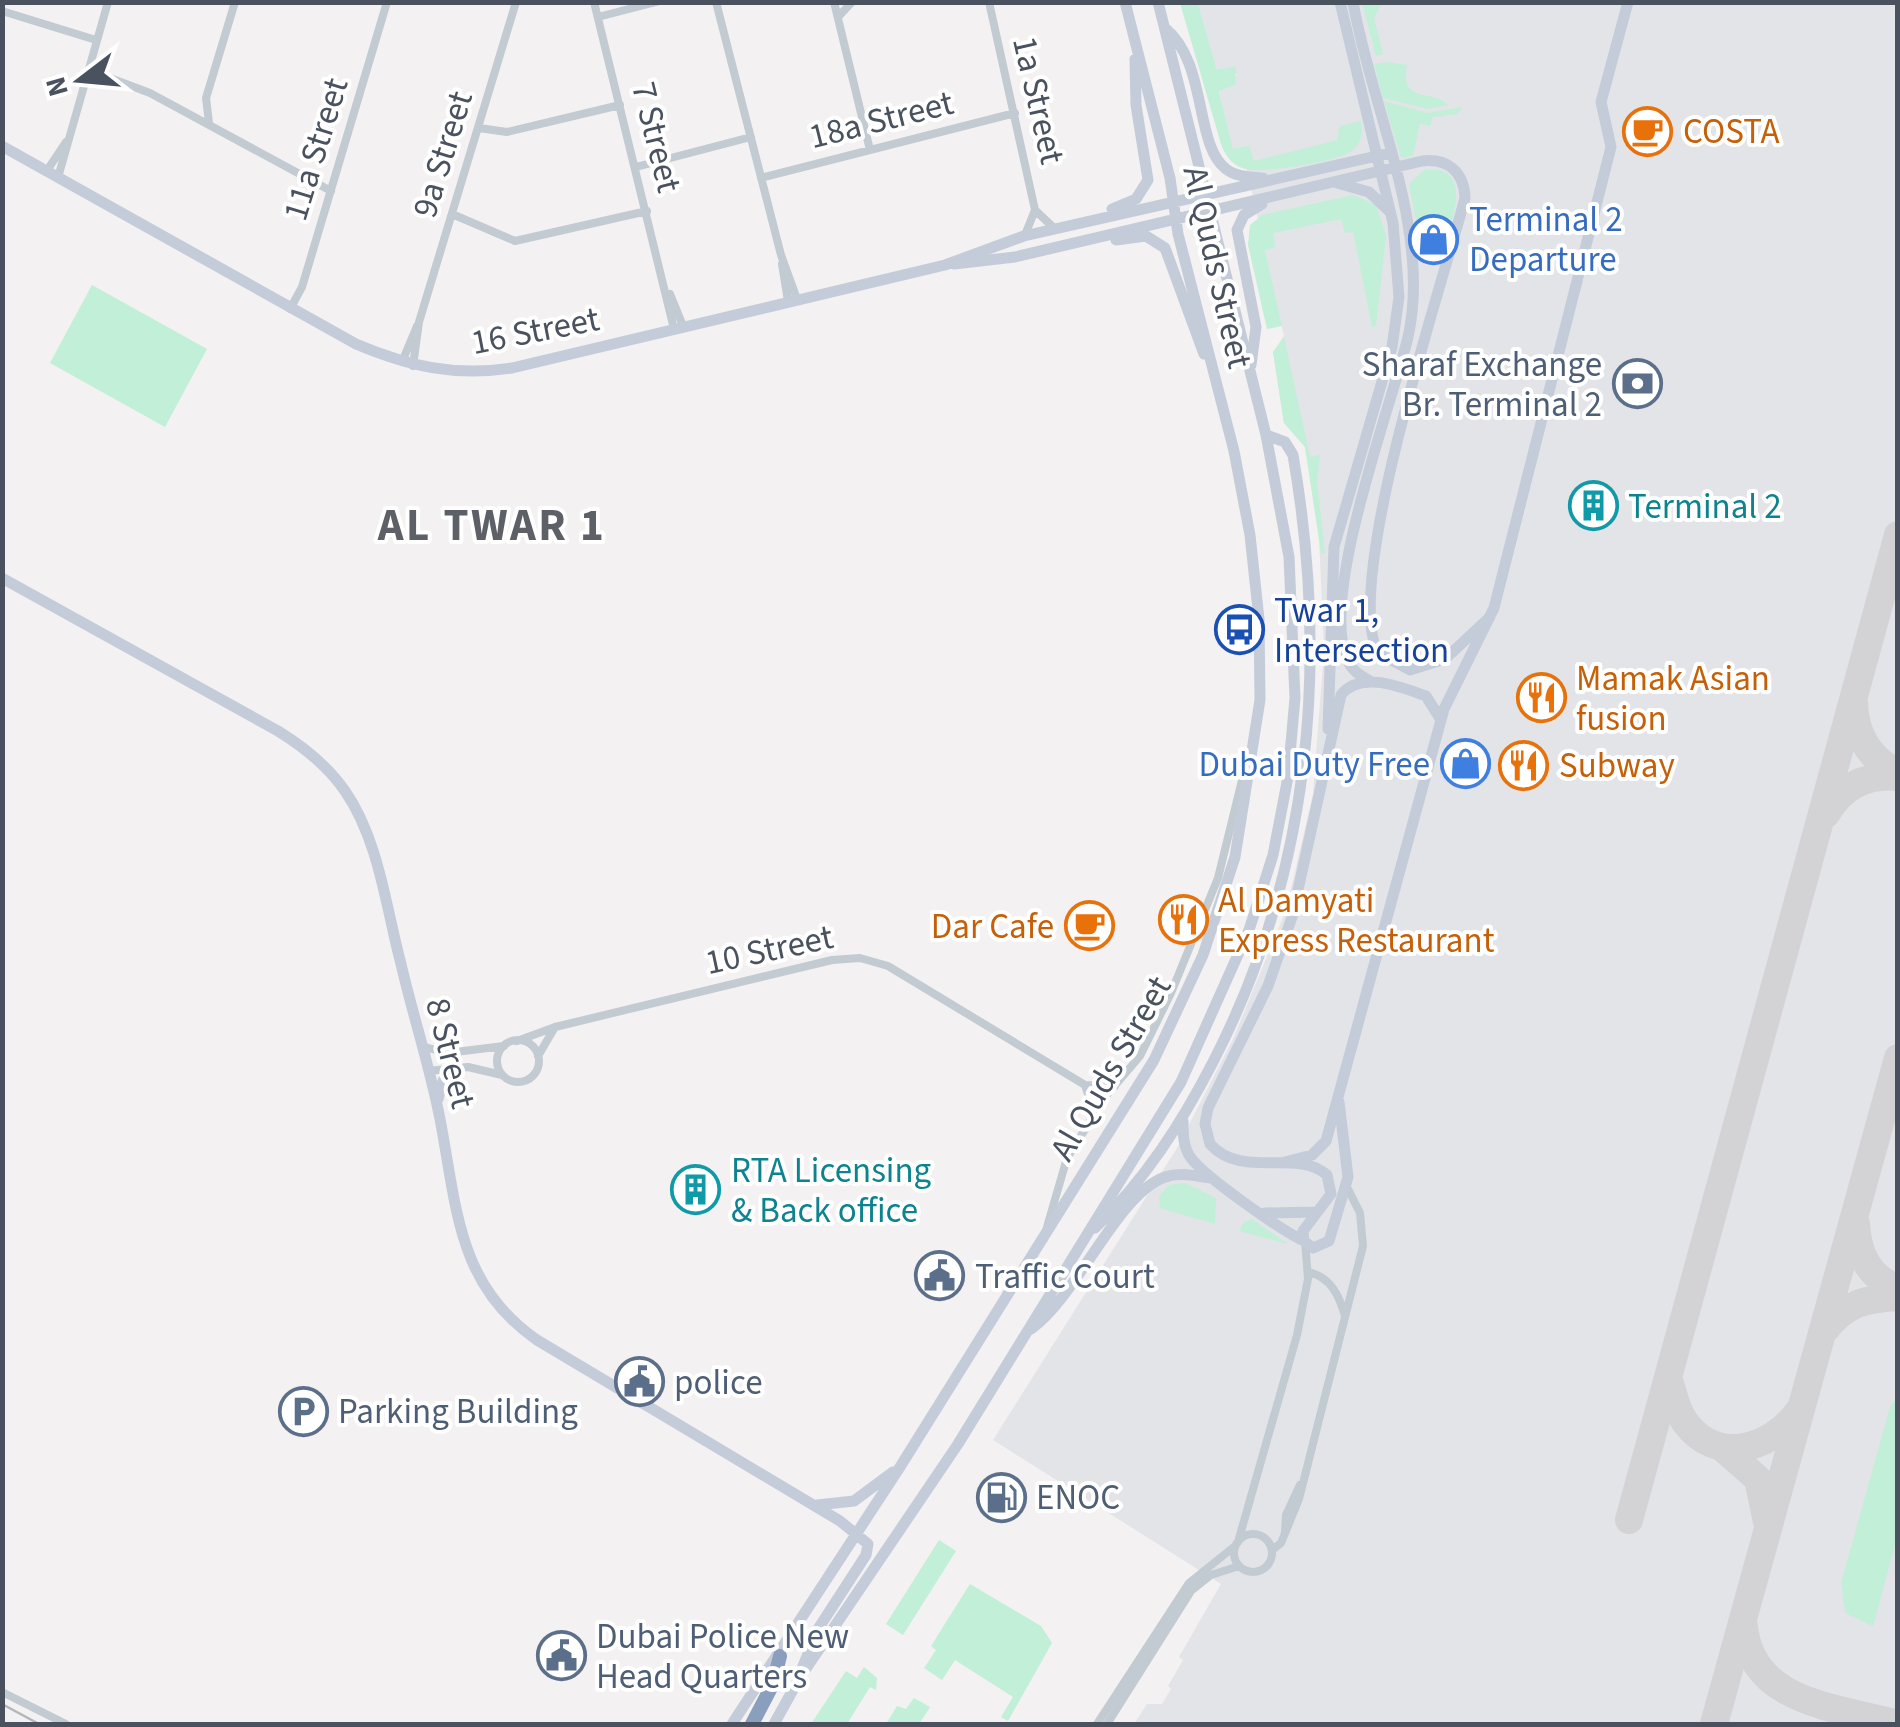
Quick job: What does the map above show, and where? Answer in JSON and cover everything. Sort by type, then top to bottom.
[{"type":"highway","points":[[752,1724],[773,1684],[780,1656]]},
{"type":"street","points":[[53,172],[68,138],[108,2]]},
{"type":"street","points":[[209,124],[206,98],[235,2]]},
{"type":"street","name":"11a Street","points":[[290,308],[302,287],[387,2]]},
{"type":"street","name":"7 Street","points":[[594,2],[678,328]]},
{"type":"street","points":[[598,17],[656,2]]},
{"type":"street","points":[[716,2],[793,300]]},
{"type":"street","points":[[834,2],[870,150]]},
{"type":"street","points":[[838,18],[852,2]]},
{"type":"street","name":"1a Street","points":[[989,2],[1035,210],[1054,229]]},
{"type":"street","name":"Al Quds Street","points":[[732,1724],[780,1656],[1134,1093],[1188,991],[1220,907],[1254,757],[1260,683],[1256,577],[1243,493],[1126,2]]},
{"type":"street","name":"Al Quds Street","points":[[774,1724],[799,1680],[958,1444],[1180,1082],[1250,930],[1281,816],[1295,698],[1293,602],[1282,510],[1209,194],[1158,2]]},
{"type":"street","points":[[1325,758],[1334,547],[1398,320],[1399,268],[1390,212],[1340,2]]},
{"type":"street","points":[[1354,2],[1412,260],[1412,309],[1343,583],[1346,656],[1354,670],[1370,681],[1426,696],[1441,720]]},
{"type":"street","points":[[1281,1163],[1306,1158],[1322,1148],[1441,720],[1491,616],[1611,147],[1601,102],[1628,2]]},
{"type":"street","name":"9a Street","points":[[408,364],[515,3]]},
{"type":"street","points":[[2,11],[96,40]]},
{"type":"street","points":[[1165,28],[1189,60],[1220,164],[1238,175],[1276,180]]},
{"type":"street","points":[[1080,223],[1131,202],[1146,186],[1148,168],[1136,105],[1134,40]]},
{"type":"street","points":[[89,70],[143,90],[330,192]]},
{"type":"street","points":[[479,128],[508,132],[620,105]]},
{"type":"street","name":"18a Street","points":[[761,178],[1016,113]]},
{"type":"street","points":[[1345,163],[1362,146],[1368,126]]},
{"type":"street","points":[[636,168],[750,137]]},
{"type":"street","name":"16 Street","points":[[2,146],[356,344],[408,364],[452,372],[492,371],[678,328],[945,265],[1024,236],[1390,153]]},
{"type":"street","name":"16 Street","points":[[945,265],[1002,260],[1430,160],[1446,163],[1459,174],[1465,198],[1407,407],[1372,561],[1369,630],[1378,653],[1388,662],[1422,670],[1445,659],[1491,616]]},
{"type":"street","points":[[1333,182],[1369,192],[1390,212]]},
{"type":"street","points":[[1250,370],[1256,327],[1237,230],[1244,215],[1279,195]]},
{"type":"street","name":"1a Street","points":[[1024,236],[1035,210]]},
{"type":"street","points":[[452,214],[514,242],[647,211]]},
{"type":"street","points":[[1085,242],[1141,236],[1161,243],[1191,327],[1212,366]]},
{"type":"street","points":[[1084,1238],[1145,1174],[1182,1120],[1235,1017],[1270,925],[1294,830],[1309,719],[1310,575],[1293,455],[1285,442],[1266,435]]},
{"type":"street","points":[[1293,602],[1310,575]]},
{"type":"street","name":"8 Street","points":[[2,578],[278,731],[328,769],[346,792],[368,836],[436,1104],[462,1236],[486,1293],[520,1328],[638,1394],[858,1533]]},
{"type":"street","points":[[1239,1566],[1236,1544],[1292,1374],[1309,1272],[1304,1226],[1331,1194],[1327,1175],[1314,1166],[1227,1158],[1210,1144],[1206,1119],[1284,942],[1307,860],[1341,695],[1351,685],[1370,681]]},
{"type":"street","points":[[1295,698],[1309,719]]},
{"type":"street","points":[[1046,1230],[1062,1168],[1094,1114],[1140,1056],[1171,994],[1218,878],[1239,782],[1254,757]]},
{"type":"street","name":"10 Street","points":[[517,1041],[554,1027],[846,958],[874,960],[1085,1085],[1115,1086]]},
{"type":"street","points":[[428,1072],[456,1066],[515,1082],[531,1078],[554,1027]]},
{"type":"street","points":[[421,1046],[456,1052],[517,1041],[530,1045],[538,1056]]},
{"type":"street","points":[[503,1076],[498,1064],[504,1046]]},
{"type":"street","points":[[436,1104],[443,1081],[456,1066]]},
{"type":"street","points":[[1085,1085],[1094,1114]]},
{"type":"street","points":[[1107,1724],[1192,1591],[1210,1575],[1239,1566],[1259,1571],[1268,1564],[1272,1550],[1286,1532],[1286,1515],[1300,1484],[1345,1316],[1363,1230],[1347,1187],[1338,1098]]},
{"type":"street","points":[[1182,1120],[1187,1150],[1211,1178],[1313,1248],[1326,1245],[1347,1187]]},
{"type":"street","points":[[1023,1334],[1065,1297],[1110,1230],[1146,1189],[1174,1175],[1211,1178]]},
{"type":"street","points":[[1263,1212],[1315,1212]]},
{"type":"street","points":[[1309,1272],[1323,1276],[1345,1316]]},
{"type":"street","points":[[812,1504],[854,1500],[900,1466]]},
{"type":"street","points":[[799,1680],[818,1629],[869,1549],[858,1533]]},
{"type":"street","points":[[1098,1724],[1190,1583],[1236,1544],[1257,1535],[1272,1550]]},
{"type":"street","points":[[2,1692],[66,1724]]},
{"type":"shaded area","points":[[1198,3],[1897,3],[1897,1724],[1134,1724],[1147,1704],[1162,1704],[1183,1660],[1179,1657],[1221,1584],[993,1440],[1177,1148],[1233,1039],[1286,910],[1313,794],[1324,650],[1318,515],[1305,447],[1284,423],[1273,352],[1284,336],[1242,148],[1233,150],[1219,90],[1234,85],[1233,77],[1238,75],[1217,70]]},
{"type":"green space","points":[[1180,3],[1198,3],[1217,70],[1236,66],[1235,85],[1219,91],[1233,149],[1249,146],[1254,161],[1338,140],[1339,126],[1361,121],[1361,137],[1356,147],[1333,158],[1286,168],[1249,170],[1235,164],[1221,144]]},
{"type":"green space","points":[[1362,3],[1382,3],[1374,18],[1383,54],[1376,56]]},
{"type":"green space","points":[[1374,64],[1407,65],[1406,78],[1412,91],[1448,105],[1428,109],[1383,98]]},
{"type":"green space","points":[[1384,101],[1428,113],[1462,107],[1458,114],[1433,117],[1430,126],[1420,123],[1413,156],[1401,158]]},
{"type":"green space","points":[[1424,170],[1437,170],[1452,179],[1456,196],[1450,228],[1416,220],[1409,184]]},
{"type":"green space","points":[[1353,195],[1376,205],[1386,236],[1376,326],[1372,327],[1353,232],[1345,233],[1341,219],[1273,233],[1275,247],[1265,250],[1282,326],[1267,329],[1248,245],[1250,225],[1262,215]]},
{"type":"green space","points":[[92,285],[207,349],[165,427],[50,363]]},
{"type":"green space","points":[[1284,337],[1310,457],[1320,455],[1317,481],[1325,554],[1321,553],[1305,447],[1284,423],[1273,352]]},
{"type":"green space","points":[[1185,1183],[1216,1198],[1215,1224],[1160,1208],[1159,1196],[1169,1185]]},
{"type":"green space","points":[[1252,1219],[1288,1244],[1239,1231],[1243,1223]]},
{"type":"green space","points":[[1897,1399],[1897,1538],[1873,1626],[1845,1613],[1841,1583],[1890,1407]]},
{"type":"green space","points":[[939,1540],[956,1551],[903,1635],[886,1624]]},
{"type":"green space","points":[[970,1584],[1041,1626],[1052,1643],[1008,1721],[1001,1717],[1013,1697],[955,1660],[942,1680],[924,1668],[936,1650],[931,1646]]},
{"type":"green space","points":[[864,1667],[877,1678],[876,1690],[870,1687],[847,1724],[811,1724],[846,1671],[857,1678]]},
{"type":"green space","points":[[914,1698],[930,1707],[919,1724],[886,1724],[897,1706],[906,1709]]},
{"type":"taxiway","points":[[1629,1520],[1898,535]]},
{"type":"taxiway","points":[[1854,703],[1865,744],[1879,761],[1898,773]]},
{"type":"taxiway","points":[[1826,814],[1839,796],[1856,784],[1898,777]]},
{"type":"taxiway","points":[[1714,1724],[1898,1058]]},
{"type":"taxiway","points":[[1856,1224],[1866,1263],[1879,1278],[1898,1289]]},
{"type":"taxiway","points":[[1825,1330],[1857,1304],[1898,1297]]},
{"type":"taxiway","points":[[1668,1377],[1685,1422],[1712,1444],[1727,1448],[1758,1443],[1773,1436],[1798,1412]]},
{"type":"taxiway","points":[[1725,1450],[1758,1479],[1767,1522]]},
{"type":"taxiway","points":[[1744,1627],[1750,1653],[1780,1687],[1825,1706],[1898,1724]]},
{"type":"railway","points":[[2,1704],[39,1724]]},
{"type":"place","name":"COSTA","points":[[1648,131]]},
{"type":"place","name":"Terminal 2 Departure","points":[[1434,239]]},
{"type":"place","name":"Sharaf Exchange Br. Terminal 2","points":[[1637,384]]},
{"type":"place","name":"Terminal 2","points":[[1593,506]]},
{"type":"place","name":"Twar 1, Intersection","points":[[1239,630]]},
{"type":"place","name":"Mamak Asian fusion","points":[[1541,698]]},
{"type":"place","name":"Dubai Duty Free","points":[[1465,764]]},
{"type":"place","name":"Subway","points":[[1524,765]]},
{"type":"place","name":"Al Damyati Express Restaurant","points":[[1183,920]]},
{"type":"place","name":"Dar Cafe","points":[[1089,926]]},
{"type":"place","name":"RTA Licensing & Back office","points":[[696,1190]]},
{"type":"place","name":"Traffic Court","points":[[940,1276]]},
{"type":"place","name":"police","points":[[639,1382]]},
{"type":"place","name":"Parking Building","points":[[303,1411]]},
{"type":"place","name":"ENOC","points":[[1001,1497]]},
{"type":"place","name":"Dubai Police New Head Quarters","points":[[561,1656]]},
{"type":"district","name":"AL TWAR 1","points":[[492,524]]}]
